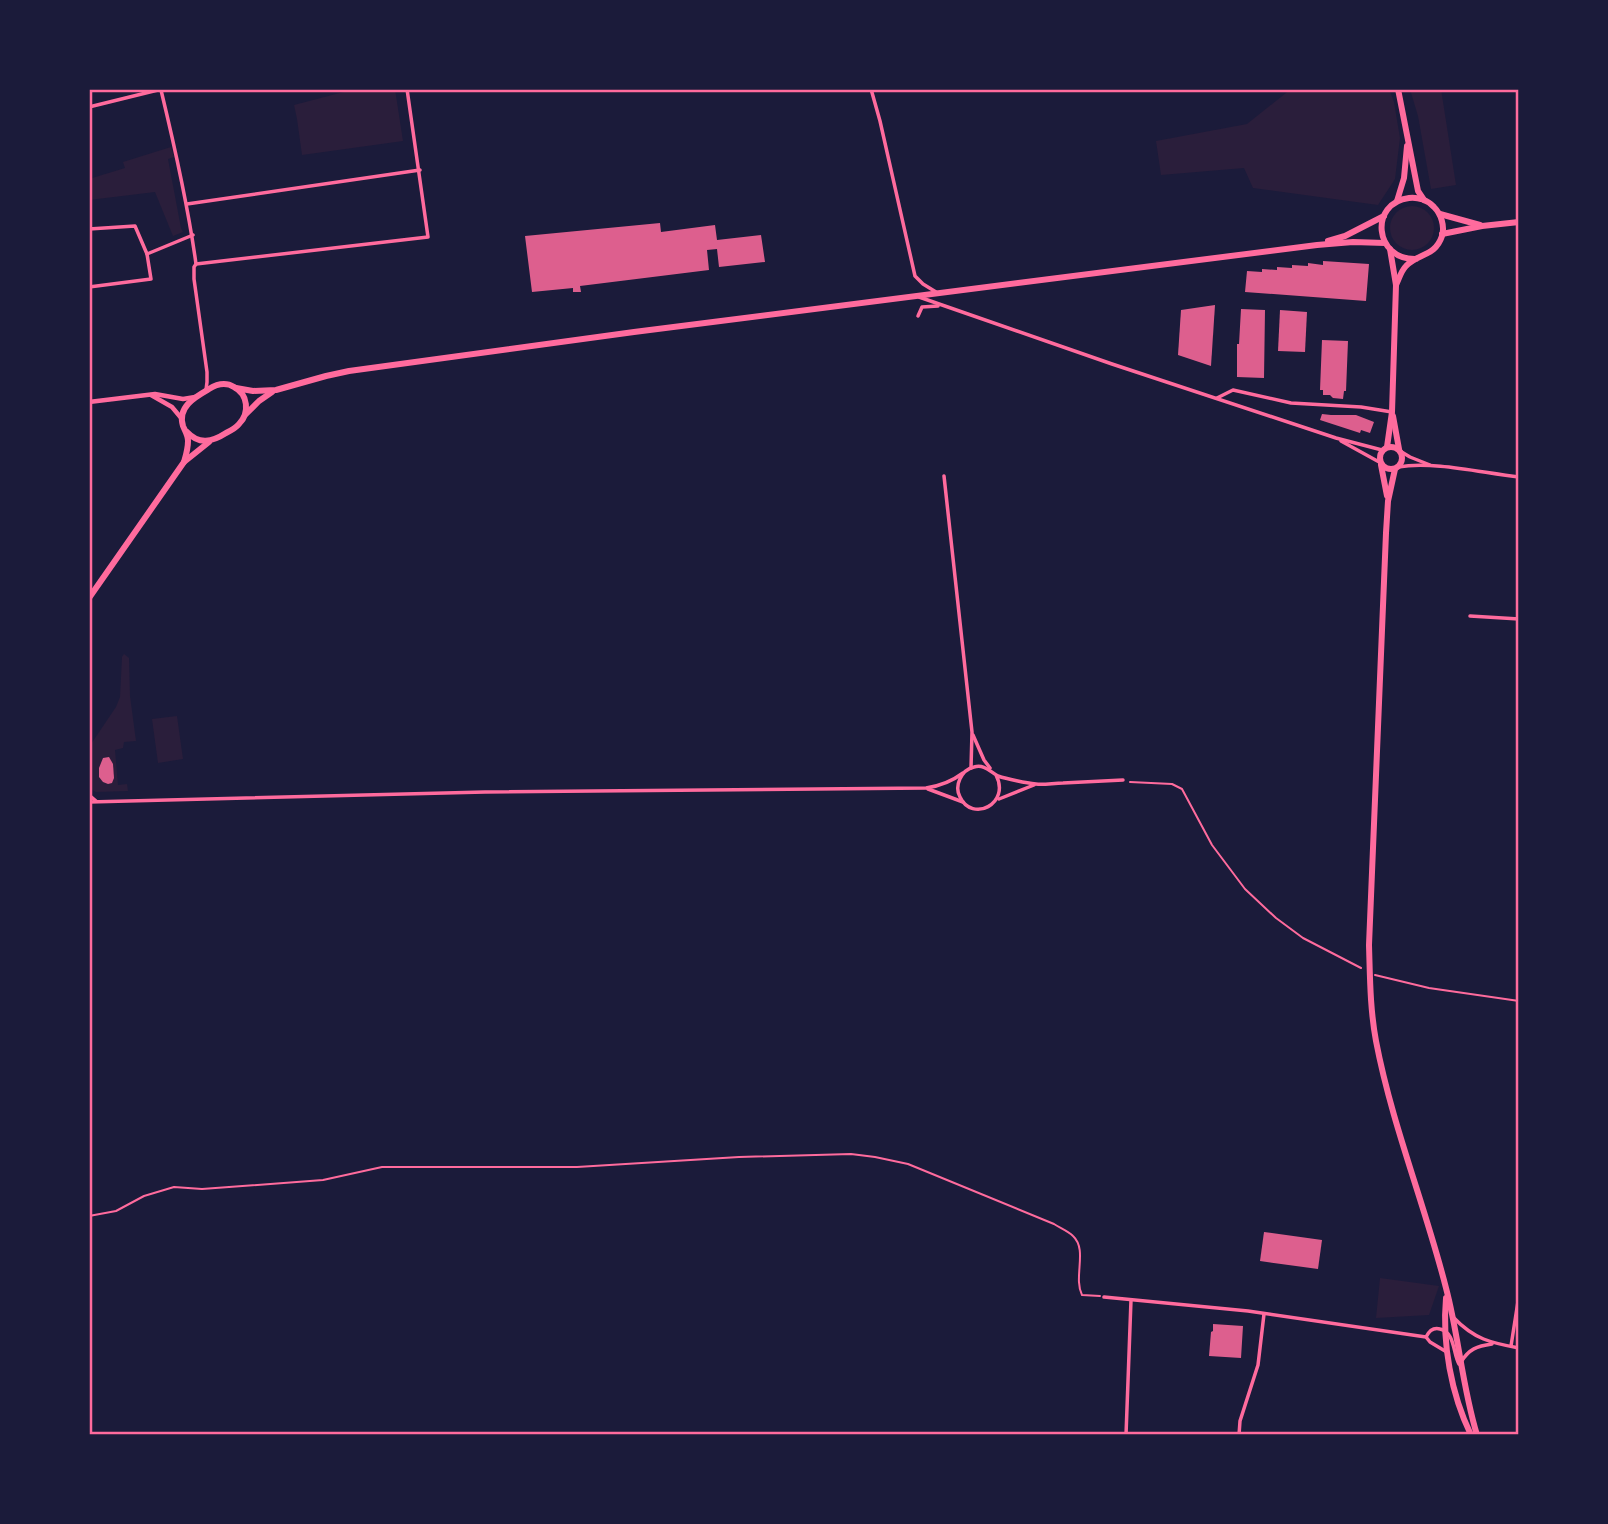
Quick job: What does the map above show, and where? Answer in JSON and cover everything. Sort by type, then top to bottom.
[{"type":"main road","points":[[1398,89],[1418,191],[1424,200]]},
{"type":"main road","points":[[1397,201],[1404,178],[1408,137]]},
{"type":"main road","points":[[1396,285],[1406,266],[1435,249],[1442,234],[1440,214],[1433,205],[1414,197],[1397,201],[1389,208],[1381,226],[1385,243],[1390,249],[1399,256],[1416,259]]},
{"type":"main road","points":[[1440,214],[1482,226]]},
{"type":"main road","points":[[1317,245],[1345,236],[1384,216]]},
{"type":"main road","points":[[1442,234],[1519,222]]},
{"type":"main road","points":[[184,463],[188,448],[187,432],[182,419],[185,408],[195,397],[220,384],[253,391],[276,390],[349,371],[634,332],[1317,245],[1385,243]]},
{"type":"main road","points":[[1388,501],[1380,457],[1385,449],[1392,412],[1396,285],[1390,249]]},
{"type":"main road","points":[[236,388],[246,401],[245,416]]},
{"type":"main road","points":[[89,598],[184,463],[211,441],[235,427],[259,401],[276,390]]},
{"type":"main road","points":[[1392,412],[1399,450],[1403,457],[1397,468],[1388,501],[1369,945],[1371,1007],[1387,1087],[1447,1290],[1460,1365],[1477,1435]]},
{"type":"main road","points":[[187,432],[196,440],[211,441]]},
{"type":"main road","points":[[1385,449],[1393,446],[1399,450]]},
{"type":"main road","points":[[1381,463],[1386,468],[1397,468]]},
{"type":"main road","points":[[1447,1290],[1444,1330],[1448,1355],[1458,1402],[1471,1435]]},
{"type":"street","points":[[89,107],[162,89],[197,264],[194,267],[194,279],[207,382],[205,391]]},
{"type":"street","points":[[197,264],[428,237],[407,89]]},
{"type":"street","points":[[871,89],[915,276],[939,293]]},
{"type":"street","points":[[187,204],[419,170]]},
{"type":"street","points":[[89,229],[135,226],[147,254],[151,278],[89,287]]},
{"type":"street","points":[[147,254],[192,235]]},
{"type":"street","points":[[916,296],[1336,438],[1385,449]]},
{"type":"street","points":[[918,316],[922,307],[943,306]]},
{"type":"street","points":[[1217,398],[1233,390],[1291,403],[1361,407],[1392,412]]},
{"type":"street","points":[[89,400],[164,394],[183,398],[195,397]]},
{"type":"street","points":[[150,395],[172,407],[182,419]]},
{"type":"street","points":[[1336,438],[1381,463]]},
{"type":"street","points":[[1399,450],[1432,466]]},
{"type":"street","points":[[1397,468],[1409,465],[1432,466],[1519,477]]},
{"type":"street","points":[[944,476],[972,732],[971,768]]},
{"type":"street","points":[[1470,616],[1519,619]]},
{"type":"street","points":[[972,732],[984,760],[996,775],[1000,787],[997,800]]},
{"type":"street","points":[[89,802],[485,792],[926,788],[953,781],[971,768],[984,767],[991,770]]},
{"type":"street","points":[[963,774],[958,783],[958,791],[966,806],[977,809],[989,807],[997,800],[1036,784]]},
{"type":"street","points":[[996,775],[1036,784],[1123,780]]},
{"type":"street","points":[[926,788],[963,802]]},
{"type":"street","points":[[89,795],[96,802]]},
{"type":"street","points":[[1511,1346],[1519,1295]]},
{"type":"street","points":[[1104,1297],[1264,1313],[1426,1337],[1448,1355]]},
{"type":"street","points":[[1126,1435],[1131,1300]]},
{"type":"street","points":[[1239,1435],[1240,1421],[1258,1365],[1264,1313]]},
{"type":"street","points":[[1452,1316],[1472,1334],[1494,1344]]},
{"type":"street","points":[[1426,1337],[1432,1330],[1444,1330],[1450,1335],[1460,1365],[1470,1350],[1477,1346],[1494,1344],[1519,1348]]},
{"type":"path","points":[[1123,780],[1172,785],[1182,789],[1212,845],[1245,889],[1276,918],[1303,938],[1370,973],[1429,988],[1519,1001]]},
{"type":"path","points":[[89,1216],[116,1211],[144,1196],[174,1187],[202,1189],[323,1180],[382,1167],[577,1167],[739,1157],[851,1154],[908,1164],[1054,1224],[1072,1234],[1078,1242],[1078,1287],[1082,1295],[1104,1297]]},
{"type":"shaded area","points":[[355,89],[395,89],[403,141],[302,155],[294,105]]},
{"type":"shaded area","points":[[1291,89],[1389,89],[1400,138],[1395,179],[1378,205],[1253,188],[1244,168],[1161,175],[1156,141],[1247,124]]},
{"type":"shaded area","points":[[1410,89],[1441,89],[1456,185],[1431,189],[1418,116]]},
{"type":"shaded area","points":[[171,147],[174,157],[168,159],[183,232],[173,236],[155,192],[89,200],[89,179],[125,168],[123,162]]},
{"type":"shaded area","points":[[1412,206],[1427,213],[1434,228],[1427,243],[1412,250],[1397,243],[1390,228],[1397,213]]},
{"type":"shaded area","points":[[124,654],[129,658],[130,696],[136,741],[124,742],[123,748],[115,750],[118,785],[127,784],[128,791],[96,792],[89,788],[89,747],[120,697]]},
{"type":"shaded area","points":[[177,716],[183,759],[158,763],[152,719]]},
{"type":"shaded area","points":[[1380,1278],[1439,1286],[1429,1315],[1376,1318]]},
{"type":"building","points":[[660,223],[661,232],[715,225],[717,240],[761,235],[765,262],[719,267],[717,249],[707,250],[709,270],[580,286],[581,292],[573,292],[573,288],[532,292],[525,236]]},
{"type":"building","points":[[1323,261],[1369,264],[1366,301],[1245,292],[1247,271],[1292,268],[1292,265],[1308,266],[1308,263],[1323,265]]},
{"type":"building","points":[[1215,305],[1211,366],[1178,355],[1181,310]]},
{"type":"building","points":[[1241,309],[1265,310],[1264,378],[1237,377]]},
{"type":"building","points":[[1280,310],[1307,312],[1305,352],[1278,351]]},
{"type":"building","points":[[1322,340],[1348,341],[1346,391],[1343,399],[1323,395],[1323,390],[1320,390]]},
{"type":"building","points":[[1322,414],[1356,415],[1374,422],[1370,433],[1361,430],[1360,433],[1320,420]]},
{"type":"building","points":[[109,757],[113,764],[114,778],[112,783],[108,784],[99,777],[99,768],[103,758]]},
{"type":"building","points":[[1264,1232],[1322,1240],[1318,1269],[1260,1261]]},
{"type":"building","points":[[1213,1324],[1243,1326],[1241,1358],[1209,1356]]}]
